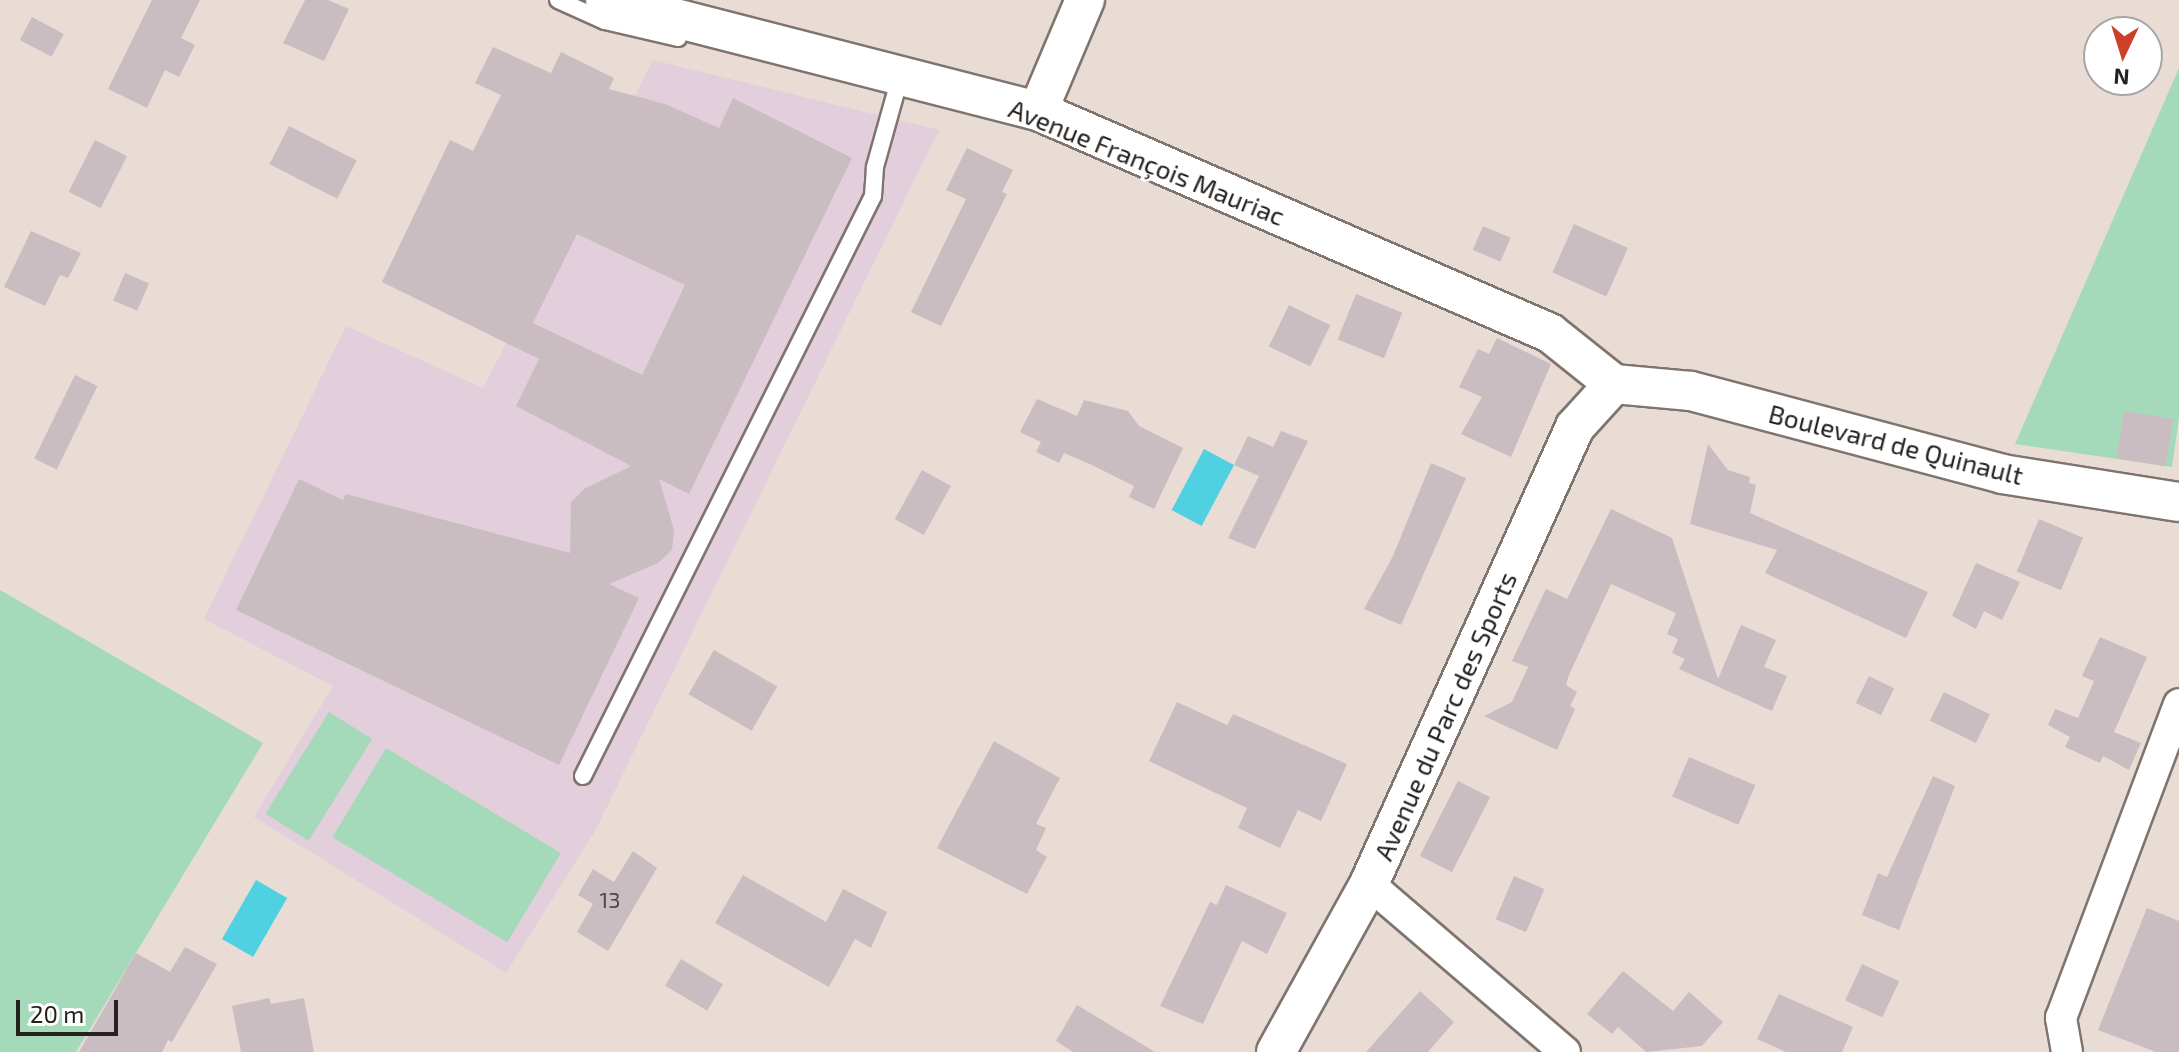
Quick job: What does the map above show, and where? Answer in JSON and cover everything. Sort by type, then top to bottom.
[{"type":"street","name":"Avenue François Mauriac","points":[[605,0],[899,83],[991,99],[1038,111],[1550,333],[1614,384]]},
{"type":"street","points":[[1038,111],[1085,0]]},
{"type":"street","name":"Boulevard de Quinault","points":[[1614,384],[1691,391],[2002,474],[2179,502]]},
{"type":"street","name":"Avenue du Parc des Sports","points":[[1276,1052],[1369,884],[1575,427],[1614,384]]},
{"type":"street","points":[[2067,1052],[2061,1018],[2179,704]]},
{"type":"street","points":[[1369,884],[1565,1052]]},
{"type":"lane","points":[[558,0],[605,21],[899,83],[875,167],[873,196],[583,776]]},
{"type":"shaded area","points":[[653,60],[939,130],[595,831],[506,973],[254,817],[333,686],[204,619],[346,326],[483,388]]},
{"type":"green space","points":[[2179,68],[2179,418],[2172,467],[2015,444]]},
{"type":"green space","points":[[0,590],[263,743],[76,1052],[0,1052]]},
{"type":"green space","points":[[329,712],[372,739],[309,841],[265,814]]},
{"type":"green space","points":[[386,748],[561,853],[507,942],[332,837]]},
{"type":"water","points":[[1204,449],[1234,465],[1202,526],[1172,510]]},
{"type":"water","points":[[256,880],[287,898],[253,957],[222,939]]},
{"type":"building","points":[[152,0],[200,0],[181,38],[195,45],[179,77],[165,70],[147,108],[108,89]]},
{"type":"building","points":[[305,0],[328,0],[349,9],[324,61],[283,43]]},
{"type":"building","points":[[32,17],[64,34],[52,57],[20,40]]},
{"type":"building","points":[[493,47],[551,73],[561,52],[614,78],[609,89],[665,104],[719,128],[733,98],[852,158],[689,494],[659,479],[674,530],[672,550],[658,563],[609,584],[639,598],[559,765],[236,610],[299,479],[343,500],[346,494],[570,553],[571,502],[584,489],[631,466],[516,406],[539,359],[382,282],[450,140],[473,151],[501,95],[475,83]],"holes":[[[577,234],[685,285],[642,375],[533,323]]]},
{"type":"building","points":[[289,126],[357,161],[337,199],[269,164]]},
{"type":"building","points":[[95,140],[127,156],[101,208],[69,192]]},
{"type":"building","points":[[967,148],[1013,170],[1002,192],[1007,194],[941,326],[911,312],[966,199],[946,190]]},
{"type":"building","points":[[1574,224],[1628,248],[1606,296],[1552,272]]},
{"type":"building","points":[[1483,226],[1511,238],[1500,262],[1473,250]]},
{"type":"building","points":[[31,231],[81,253],[68,278],[60,275],[45,306],[4,287]]},
{"type":"building","points":[[125,273],[149,283],[137,311],[113,301]]},
{"type":"building","points":[[1356,294],[1402,313],[1384,358],[1338,339]]},
{"type":"building","points":[[1289,305],[1330,325],[1310,367],[1269,346]]},
{"type":"building","points":[[1497,338],[1551,364],[1511,457],[1461,434],[1482,397],[1459,387],[1478,349],[1489,354]]},
{"type":"building","points":[[75,375],[97,386],[57,470],[34,459]]},
{"type":"building","points":[[1037,399],[1077,416],[1084,400],[1128,411],[1139,426],[1183,448],[1154,509],[1129,497],[1134,486],[1092,465],[1064,453],[1059,463],[1036,452],[1041,442],[1020,432]]},
{"type":"building","points":[[2124,411],[2173,419],[2166,466],[2116,458]]},
{"type":"building","points":[[1281,431],[1308,441],[1255,549],[1228,538],[1259,476],[1234,465],[1248,436],[1273,447]]},
{"type":"building","points":[[1708,444],[1728,470],[1750,477],[1749,483],[1756,485],[1750,513],[1928,592],[1906,638],[1765,573],[1777,550],[1690,524]]},
{"type":"building","points":[[1431,463],[1466,478],[1401,625],[1364,609],[1393,556]]},
{"type":"building","points":[[922,470],[951,486],[924,535],[895,519]]},
{"type":"building","points":[[1611,509],[1672,538],[1718,679],[1741,625],[1776,640],[1764,667],[1787,676],[1772,711],[1679,669],[1685,659],[1672,653],[1678,639],[1667,634],[1676,613],[1611,584],[1569,675],[1566,685],[1577,692],[1570,706],[1575,709],[1557,750],[1484,716],[1512,702],[1528,667],[1512,661],[1546,589],[1567,599]]},
{"type":"building","points":[[2039,519],[2083,538],[2061,590],[2017,571]]},
{"type":"building","points":[[1976,563],[2020,582],[2002,620],[1984,611],[1976,629],[1952,616]]},
{"type":"building","points":[[2100,637],[2147,657],[2114,732],[2141,743],[2129,770],[2103,756],[2100,763],[2065,747],[2070,737],[2048,725],[2055,709],[2078,718],[2094,681],[2082,676]]},
{"type":"building","points":[[714,650],[777,686],[752,731],[688,694]]},
{"type":"building","points":[[1869,676],[1894,688],[1881,715],[1856,703]]},
{"type":"building","points":[[1944,692],[1990,714],[1976,743],[1930,721]]},
{"type":"building","points":[[1177,702],[1227,725],[1233,714],[1347,764],[1321,821],[1298,810],[1280,848],[1238,828],[1247,808],[1149,761]]},
{"type":"building","points":[[994,741],[1060,778],[1036,824],[1046,828],[1036,850],[1047,857],[1027,894],[937,848]]},
{"type":"building","points":[[1689,757],[1755,785],[1738,825],[1672,797]]},
{"type":"building","points":[[1933,776],[1955,786],[1899,930],[1862,915],[1878,873],[1887,877]]},
{"type":"building","points":[[1458,781],[1490,797],[1452,872],[1420,856]]},
{"type":"building","points":[[633,851],[657,868],[608,951],[577,932],[593,904],[578,895],[593,869],[614,882]]},
{"type":"building","points":[[743,875],[826,922],[843,889],[887,912],[871,948],[855,939],[829,987],[715,923]]},
{"type":"building","points":[[1514,876],[1544,889],[1526,932],[1496,919]]},
{"type":"building","points":[[1226,885],[1287,913],[1267,954],[1242,941],[1203,1024],[1160,1006],[1210,902],[1217,905]]},
{"type":"building","points":[[2147,908],[2179,921],[2179,1052],[2156,1052],[2098,1030]]},
{"type":"building","points":[[185,947],[217,964],[172,1042],[168,1040],[162,1052],[79,1052],[136,953],[170,972]]},
{"type":"building","points":[[681,959],[723,984],[707,1011],[665,986]]},
{"type":"building","points":[[1862,964],[1899,981],[1882,1018],[1845,1000]]},
{"type":"building","points":[[1623,971],[1673,1011],[1689,992],[1723,1022],[1702,1046],[1646,1052],[1618,1027],[1612,1034],[1587,1014]]},
{"type":"building","points":[[1420,991],[1454,1022],[1428,1052],[1366,1052]]},
{"type":"building","points":[[1779,994],[1853,1027],[1842,1052],[1786,1052],[1757,1039]]},
{"type":"building","points":[[269,998],[271,1004],[304,998],[314,1052],[241,1052],[232,1006]]},
{"type":"building","points":[[1077,1005],[1155,1052],[1073,1052],[1056,1041]]}]
